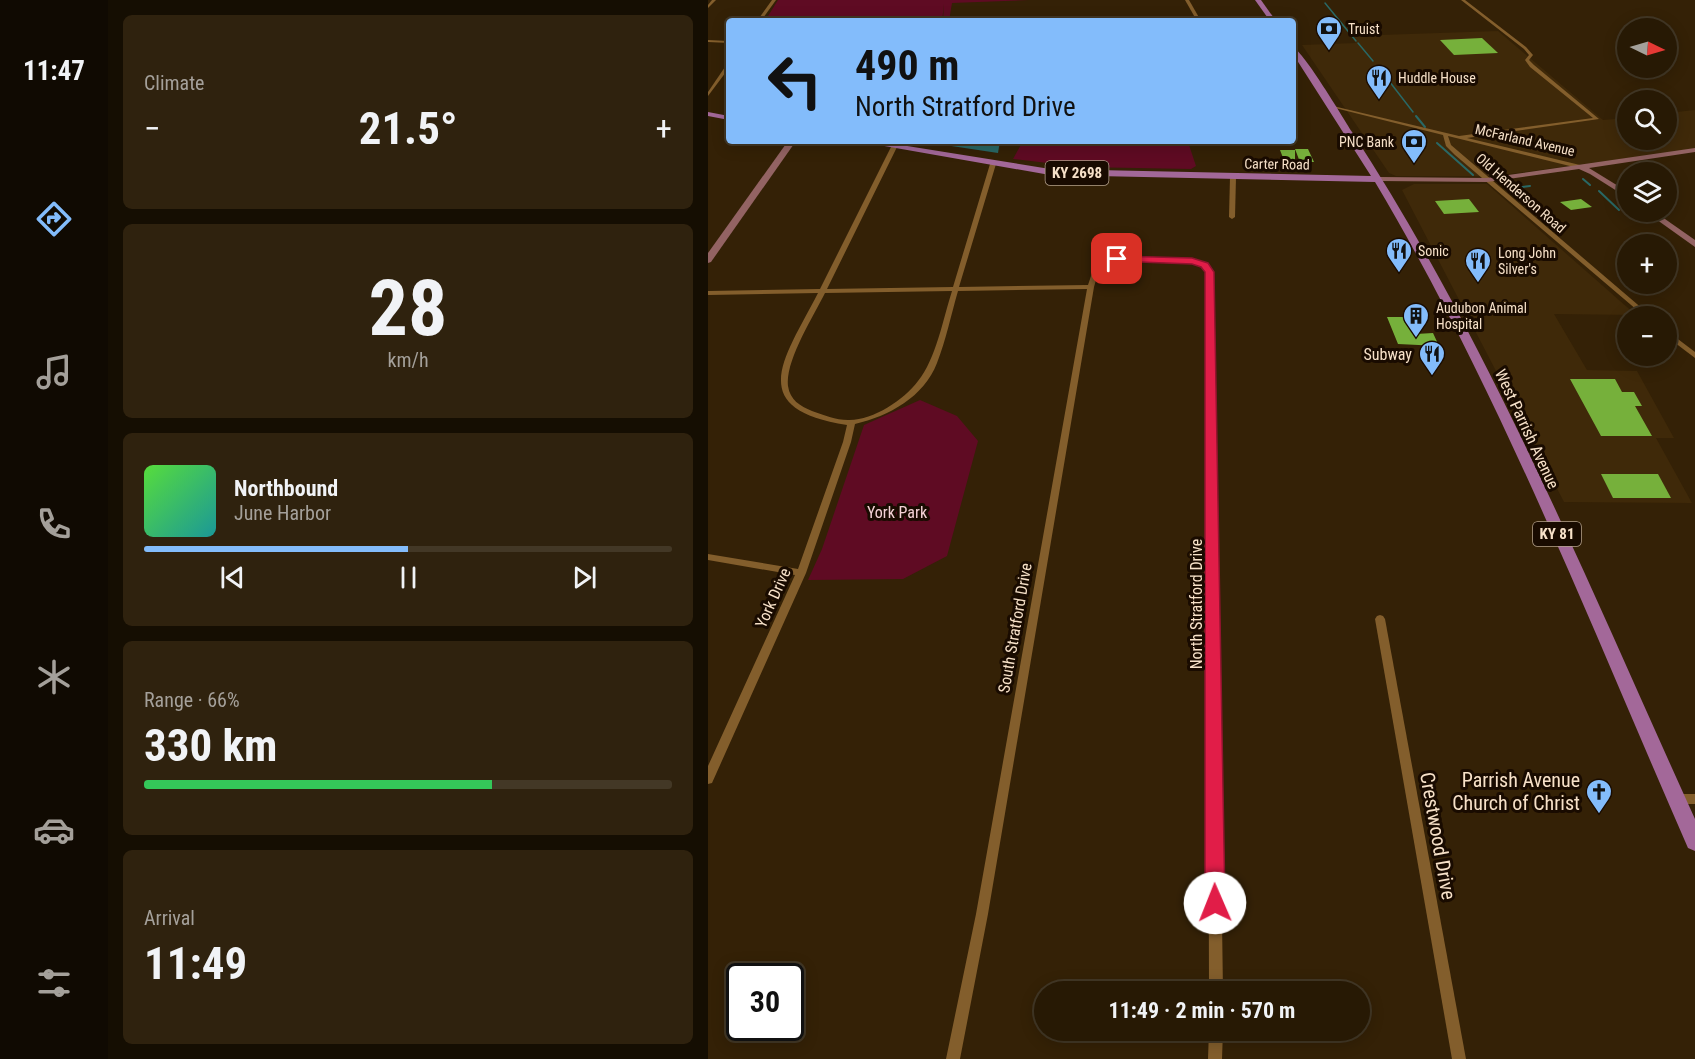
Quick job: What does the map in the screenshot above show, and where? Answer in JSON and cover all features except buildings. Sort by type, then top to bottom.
[{"type":"main road","points":[[1258,0],[1272,18]]},
{"type":"main road","name":"West Parrish Avenue","points":[[1296,53],[1333,107],[1346,120],[1437,283],[1490,389],[1695,841]]},
{"type":"main road","points":[[708,114],[726,117]]},
{"type":"main road","name":"Carter Road","points":[[880,144],[993,164],[1079,174],[1379,179]]},
{"type":"street","points":[[708,7],[714,0]]},
{"type":"street","points":[[761,18],[774,0]]},
{"type":"street","points":[[1187,0],[1197,18]]},
{"type":"street","points":[[1455,138],[1597,119],[1532,66],[1527,60],[1531,55],[1525,48],[1463,0]]},
{"type":"street","points":[[708,41],[726,42]]},
{"type":"street","points":[[708,95],[726,69]]},
{"type":"street","points":[[1333,107],[1373,119],[1445,135]]},
{"type":"street","points":[[1346,120],[1373,119]]},
{"type":"street","points":[[1346,120],[1373,119]]},
{"type":"street","points":[[1426,130],[1449,146],[1468,141]]},
{"type":"street","name":"McFarland Avenue","points":[[1445,135],[1578,166],[1617,188]]},
{"type":"street","name":"Old Henderson Road","points":[[1445,135],[1449,146],[1487,180],[1636,306]]},
{"type":"street","points":[[708,260],[790,144]]},
{"type":"street","points":[[894,147],[787,362],[782,381],[784,390],[794,405],[802,410],[851,423],[901,403],[925,381],[993,164]]},
{"type":"street","name":"Carter Road","points":[[1379,179],[1487,180],[1695,150]]},
{"type":"street","points":[[1232,217],[1233,177]]},
{"type":"street","points":[[1664,222],[1695,244]]},
{"type":"street","name":"South Stratford Drive","points":[[953,1059],[982,914],[1095,269],[1102,261],[1159,260]]},
{"type":"street","name":"North Stratford Drive","points":[[1159,260],[1200,262],[1210,272],[1216,981]]},
{"type":"street","points":[[708,293],[1091,287]]},
{"type":"street","points":[[1677,341],[1695,356]]},
{"type":"street","name":"York Drive","points":[[708,779],[801,573],[844,453],[851,423]]},
{"type":"street","points":[[708,557],[801,573]]},
{"type":"street","name":"Crestwood Drive","points":[[1380,619],[1460,1059]]},
{"type":"street","points":[[1676,799],[1695,799]]},
{"type":"street","points":[[1215,1059],[1216,1041]]},
{"type":"shaded area","points":[[1498,31],[1603,120],[1617,119],[1617,150],[1677,150],[1677,112],[1695,110],[1695,149],[1494,176],[1396,176],[1389,173],[1302,45],[1356,43],[1351,36]]},
{"type":"shaded area","points":[[1414,184],[1487,184],[1626,306],[1617,306],[1617,315],[1554,314],[1587,370],[1637,371],[1674,438],[1656,438],[1692,503],[1564,502],[1402,190]]},
{"type":"green space","points":[[778,0],[1029,0],[952,3],[950,18],[943,18],[944,4],[942,18],[767,18]]},
{"type":"green space","points":[[1021,144],[1220,144],[1189,145],[1196,166],[1191,169],[1081,167],[1013,159]]},
{"type":"green space","name":"York Park","points":[[920,400],[957,416],[978,441],[947,556],[903,579],[808,580],[822,549],[864,425]]},
{"type":"water","points":[[938,144],[1000,144],[998,153]]},
{"type":"waterway","points":[[1325,3],[1356,41]]},
{"type":"waterway","points":[[1358,43],[1373,61]]},
{"type":"waterway","points":[[1379,68],[1413,112]]},
{"type":"waterway","points":[[1416,116],[1425,127]]},
{"type":"waterway","points":[[1437,143],[1473,175]]},
{"type":"waterway","points":[[1583,179],[1590,185]]},
{"type":"waterway","points":[[1509,189],[1530,186]]},
{"type":"waterway","points":[[1509,189],[1515,194]]},
{"type":"waterway","points":[[1599,191],[1617,208]]},
{"type":"waterway","points":[[1524,201],[1546,219]]},
{"type":"place","name":"Truist","points":[[1329,52]]},
{"type":"place","name":"Huddle House","points":[[1379,101]]},
{"type":"place","name":"PNC Bank","points":[[1414,165]]},
{"type":"place","name":"Sonic","points":[[1399,274]]},
{"type":"place","name":"Long John Silver's","points":[[1478,284]]},
{"type":"place","name":"Audubon Animal Hospital","points":[[1416,339]]},
{"type":"place","name":"Subway","points":[[1432,377]]},
{"type":"place","name":"Parrish Avenue Church of Christ","points":[[1599,815]]},
{"type":"route","points":[[1117,259],[1200,262],[1210,272],[1209,373],[1213,428],[1214,499],[1215,903]]}]
